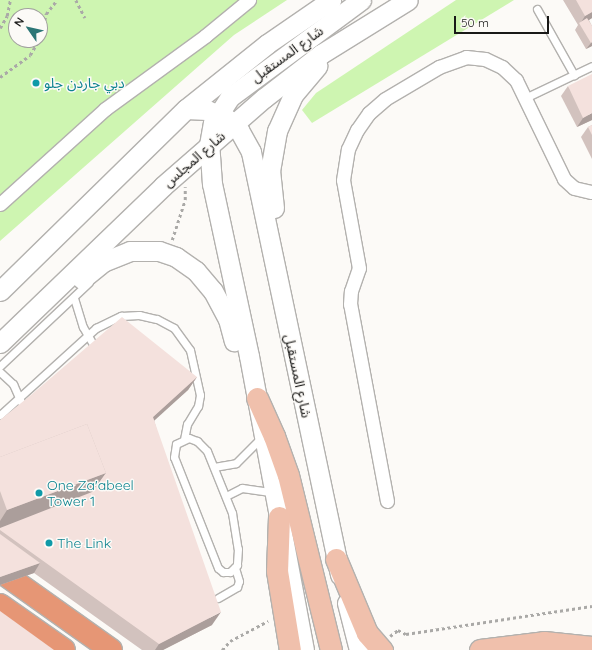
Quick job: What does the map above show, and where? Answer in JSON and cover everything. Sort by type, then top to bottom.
[{"type":"highway","points":[[0,571],[111,650]]},
{"type":"highway","points":[[0,605],[64,650]]},
{"type":"main road","points":[[0,291],[186,109],[262,48],[331,0]]},
{"type":"main road","name":"شارع المستقبل","points":[[304,650],[257,398],[212,184],[209,145],[218,114],[237,91],[361,0]]},
{"type":"main road","name":"شارع المجلس","points":[[0,343],[130,216],[233,124],[292,76],[351,34],[408,0]]},
{"type":"main road","points":[[277,278],[281,251],[270,171],[277,131],[287,107],[301,85],[351,34]]},
{"type":"main road","name":"شارع المستقبل","points":[[186,109],[207,110],[218,114],[233,124],[244,137],[250,152],[336,559],[359,650]]},
{"type":"main road","points":[[0,352],[103,262],[121,254],[140,250],[168,254],[190,265],[203,278],[224,309],[240,362],[274,436],[288,475],[331,650]]},
{"type":"main road","points":[[279,517],[277,571],[290,650]]},
{"type":"main road","points":[[336,559],[367,633],[384,644]]},
{"type":"main road","points":[[480,650],[507,645],[544,642],[591,649]]},
{"type":"street","points":[[0,204],[105,109],[205,36],[249,0]]},
{"type":"street","points":[[387,501],[350,304],[351,291],[359,268],[343,191],[343,170],[348,149],[360,125],[377,106],[439,67],[457,59],[480,58],[502,67],[516,80],[560,174],[574,188],[592,192]]},
{"type":"lane","points":[[537,9],[574,75]]},
{"type":"lane","points":[[525,98],[592,66]]},
{"type":"lane","points":[[0,366],[97,275],[132,260],[154,258],[172,261],[203,278]]},
{"type":"lane","points":[[74,298],[88,336],[94,346]]},
{"type":"lane","points":[[0,415],[104,323],[130,315],[157,319],[181,334],[190,350],[200,390],[198,406],[187,424],[184,439],[174,448],[174,457],[220,571],[226,573],[235,568]]},
{"type":"lane","points":[[0,372],[13,384],[20,398],[22,408]]},
{"type":"lane","points":[[214,467],[225,467],[236,463],[264,436]]},
{"type":"lane","points":[[184,439],[193,439],[205,447],[226,496],[237,537],[235,568],[239,581],[237,587],[218,598]]},
{"type":"lane","points":[[226,496],[242,488],[274,493]]},
{"type":"path","points":[[0,28],[7,16],[10,0]]},
{"type":"path","points":[[48,11],[56,0]]},
{"type":"path","points":[[76,0],[85,18]]},
{"type":"path","points":[[0,77],[30,55],[34,48]]},
{"type":"path","points":[[168,254],[185,200],[186,182]]},
{"type":"path","points":[[384,644],[398,630],[406,634],[592,606]]},
{"type":"path","points":[[222,650],[230,641],[272,620]]},
{"type":"green space","points":[[0,0],[287,0],[234,35],[0,241]]},
{"type":"green space","points":[[456,0],[514,0],[312,123],[302,110],[316,93]]},
{"type":"building","points":[[576,0],[592,0],[592,12],[585,16]]},
{"type":"building","points":[[587,18],[592,26],[591,43],[579,23]]},
{"type":"building","points":[[592,74],[592,113],[583,118],[568,86]]},
{"type":"building","points":[[592,125],[592,135],[588,127]]},
{"type":"building","points":[[122,317],[197,377],[153,417],[221,612],[159,644],[0,530],[0,528],[92,492],[106,473],[87,424],[0,457],[0,420]]},
{"type":"building","points":[[87,424],[106,473],[7,510],[0,491],[0,457]]},
{"type":"building","points":[[0,534],[40,563],[0,577]]},
{"type":"building","points":[[0,611],[54,650],[0,650]]},
{"type":"place","name":"دبي جاردن جلو","points":[[36,83]]},
{"type":"place","name":"One Za'abeel Tower 1","points":[[39,493]]},
{"type":"place","name":"The Link","points":[[49,543]]}]
